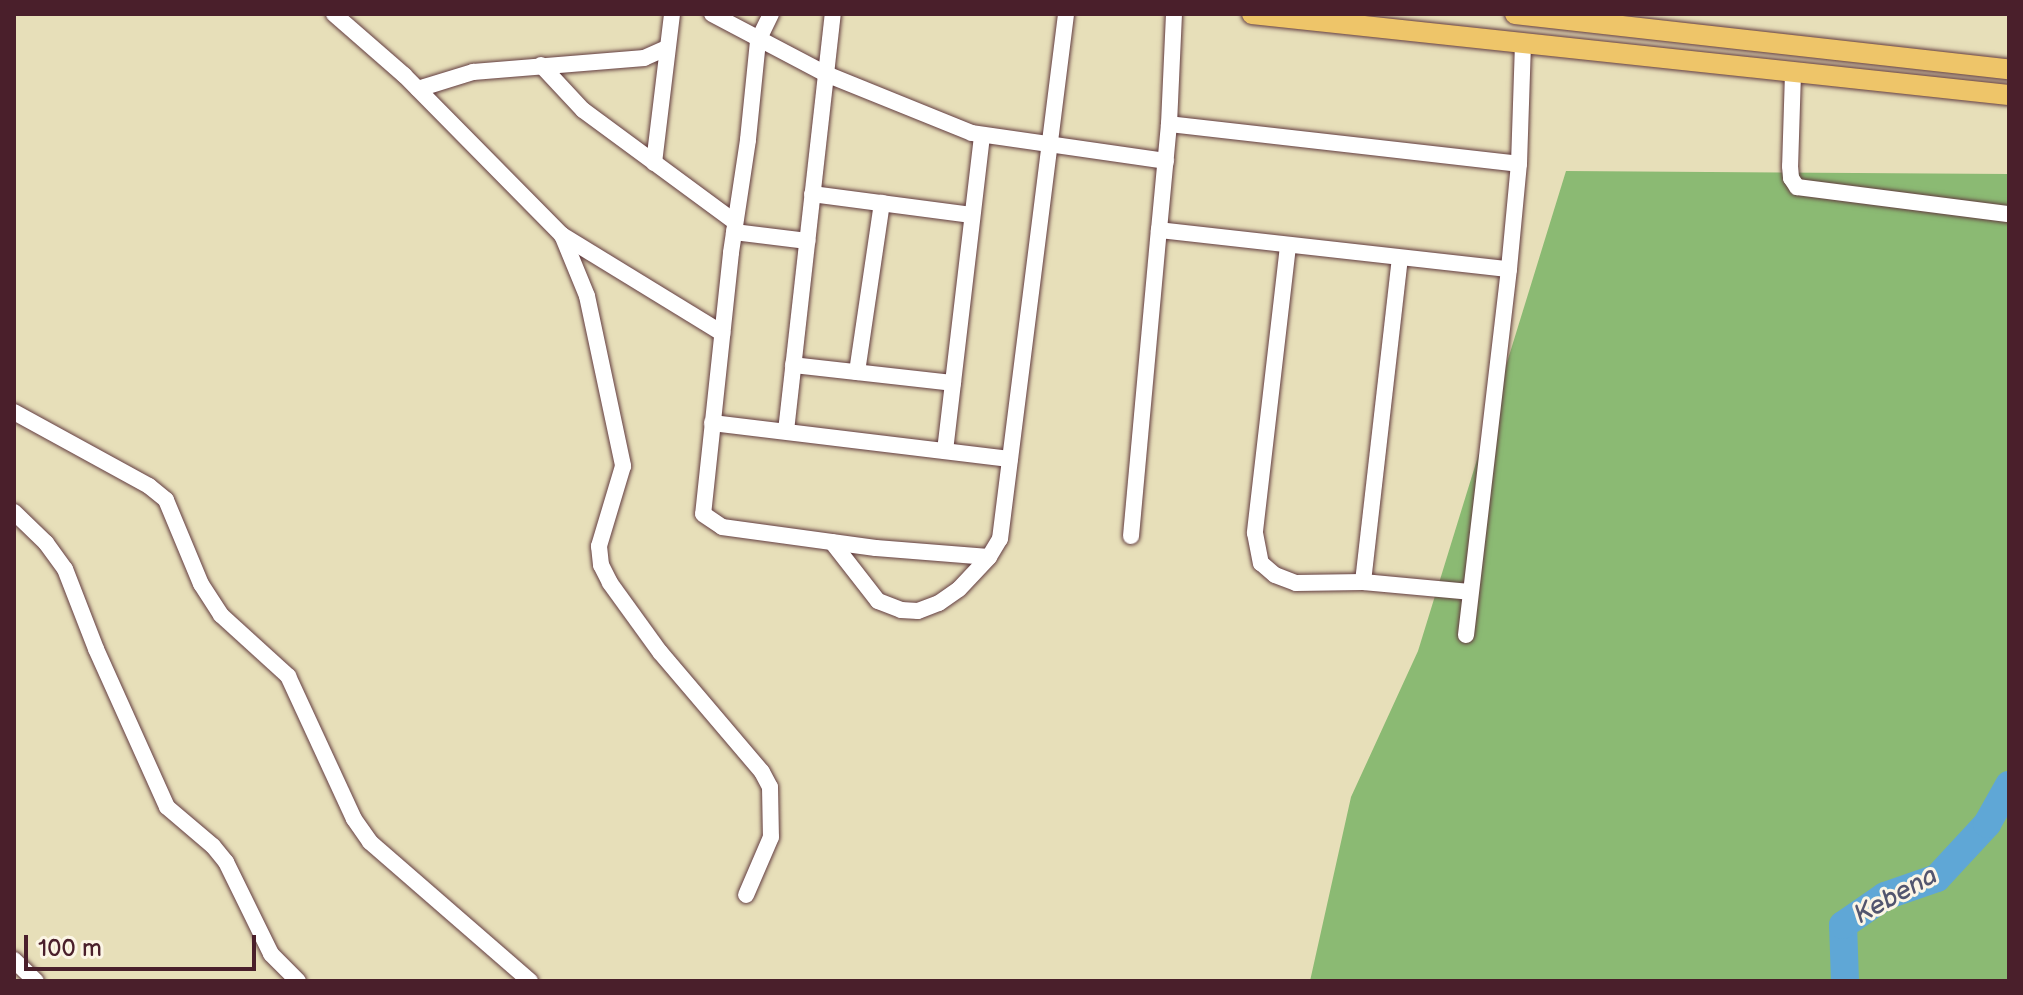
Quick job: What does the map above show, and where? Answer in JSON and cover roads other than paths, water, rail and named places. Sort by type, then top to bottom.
[{"type":"main road","points":[[1252,14],[2009,95]]},
{"type":"main road","points":[[1529,15],[2009,69]]},
{"type":"street","points":[[334,14],[418,89],[562,235],[722,333]]},
{"type":"street","points":[[654,163],[672,14]]},
{"type":"street","points":[[712,14],[758,41],[826,74],[942,123],[982,135],[1048,147],[1166,161]]},
{"type":"street","points":[[771,14],[758,41],[703,497],[706,518],[722,527],[832,542],[989,557]]},
{"type":"street","points":[[786,431],[833,14]]},
{"type":"street","points":[[832,542],[878,601],[901,610],[918,611],[939,603],[959,589],[989,557],[1000,539],[1066,14]]},
{"type":"street","points":[[1131,536],[1166,161],[1174,14]]},
{"type":"street","points":[[1466,635],[1509,269],[1519,164],[1523,44]]},
{"type":"street","points":[[418,89],[473,72],[644,58],[666,48]]},
{"type":"street","points":[[541,65],[583,110],[735,227],[807,241]]},
{"type":"street","points":[[1793,73],[1790,166],[1791,178],[1797,187],[2009,214]]},
{"type":"street","points":[[1169,124],[1519,164]]},
{"type":"street","points":[[945,451],[982,135]]},
{"type":"street","points":[[812,194],[972,215]]},
{"type":"street","points":[[857,372],[882,203]]},
{"type":"street","points":[[1159,230],[1509,269]]},
{"type":"street","points":[[562,235],[587,296],[623,466],[599,546],[601,565],[610,583],[660,652],[762,772],[770,787],[771,837],[746,895]]},
{"type":"street","points":[[1288,246],[1255,547],[1261,563],[1275,575],[1296,583],[1363,582],[1470,592]]},
{"type":"street","points":[[1363,582],[1400,259]]},
{"type":"street","points":[[793,365],[953,383]]},
{"type":"street","points":[[14,412],[149,486],[166,500],[201,584],[221,615],[288,676],[354,819],[370,842],[530,981]]},
{"type":"street","points":[[712,423],[1010,459]]},
{"type":"street","points":[[14,512],[46,543],[65,569],[96,649],[167,807],[213,846],[226,862],[271,954],[298,981]]},
{"type":"street","points":[[14,960],[36,981]]},
{"type":"waterway","name":"Kebena","points":[[1845,981],[1843,925],[1885,896],[1937,878],[1987,824],[2009,785]]}]
